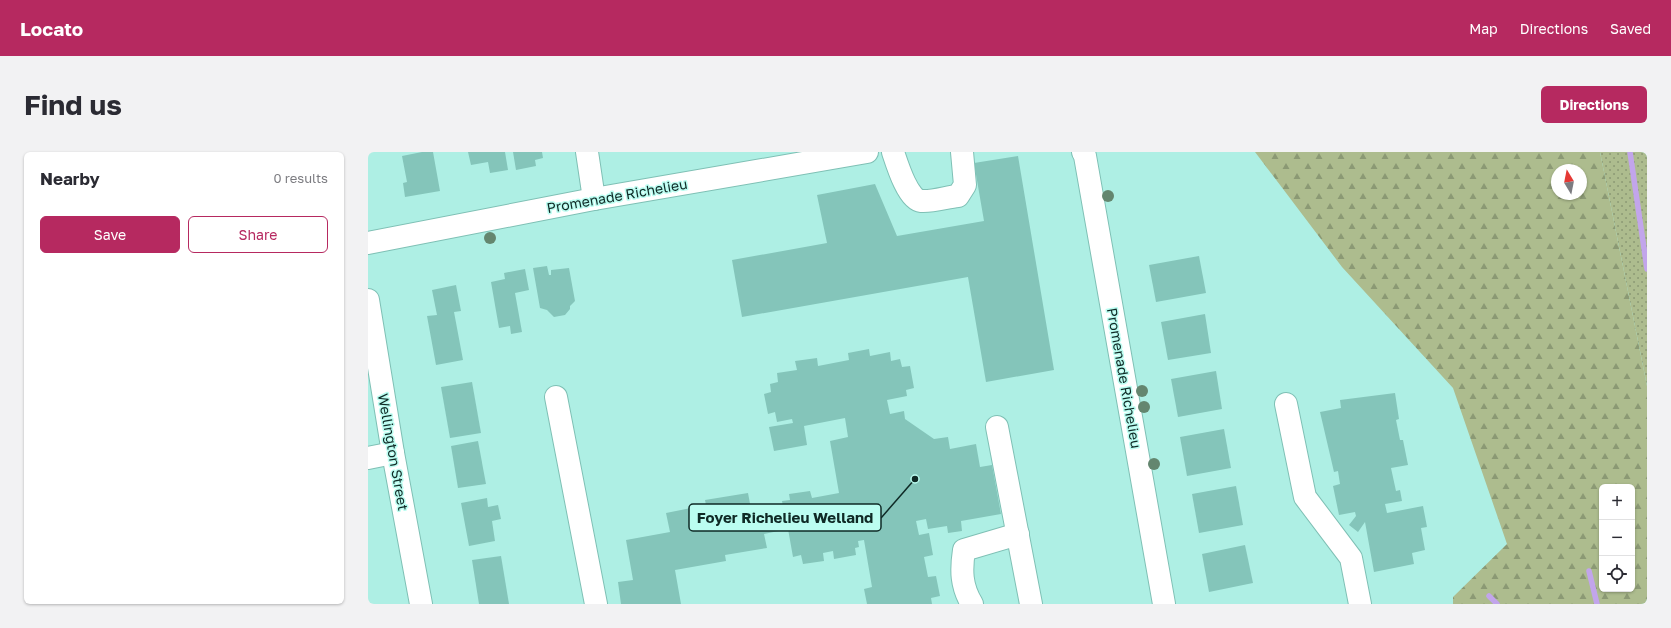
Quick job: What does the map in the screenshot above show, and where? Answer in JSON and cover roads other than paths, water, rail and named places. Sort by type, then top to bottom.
[{"type":"street","points":[[587,152],[594,199]]},
{"type":"street","name":"Promenade Richelieu","points":[[368,244],[594,199],[867,152]]},
{"type":"street","points":[[893,152],[899,172],[912,196],[920,201],[958,196],[965,185],[962,152]]},
{"type":"street","name":"Promenade Richelieu","points":[[1083,152],[1085,156],[1164,604]]},
{"type":"street","name":"Wellington Street","points":[[368,300],[393,453],[422,604]]},
{"type":"street","points":[[556,397],[596,604]]},
{"type":"street","points":[[1286,404],[1305,497],[1351,558],[1360,604]]},
{"type":"street","points":[[997,427],[1031,604]]},
{"type":"street","points":[[368,458],[393,453]]},
{"type":"street","points":[[972,604],[965,593],[961,568],[964,550],[1018,534]]},
{"type":"waterway","points":[[1630,152],[1647,269]]},
{"type":"waterway","points":[[1589,571],[1597,604]]},
{"type":"waterway","points":[[1489,596],[1497,604]]},
{"type":"place","name":"Foyer Richelieu Welland","points":[[915,479]]}]
